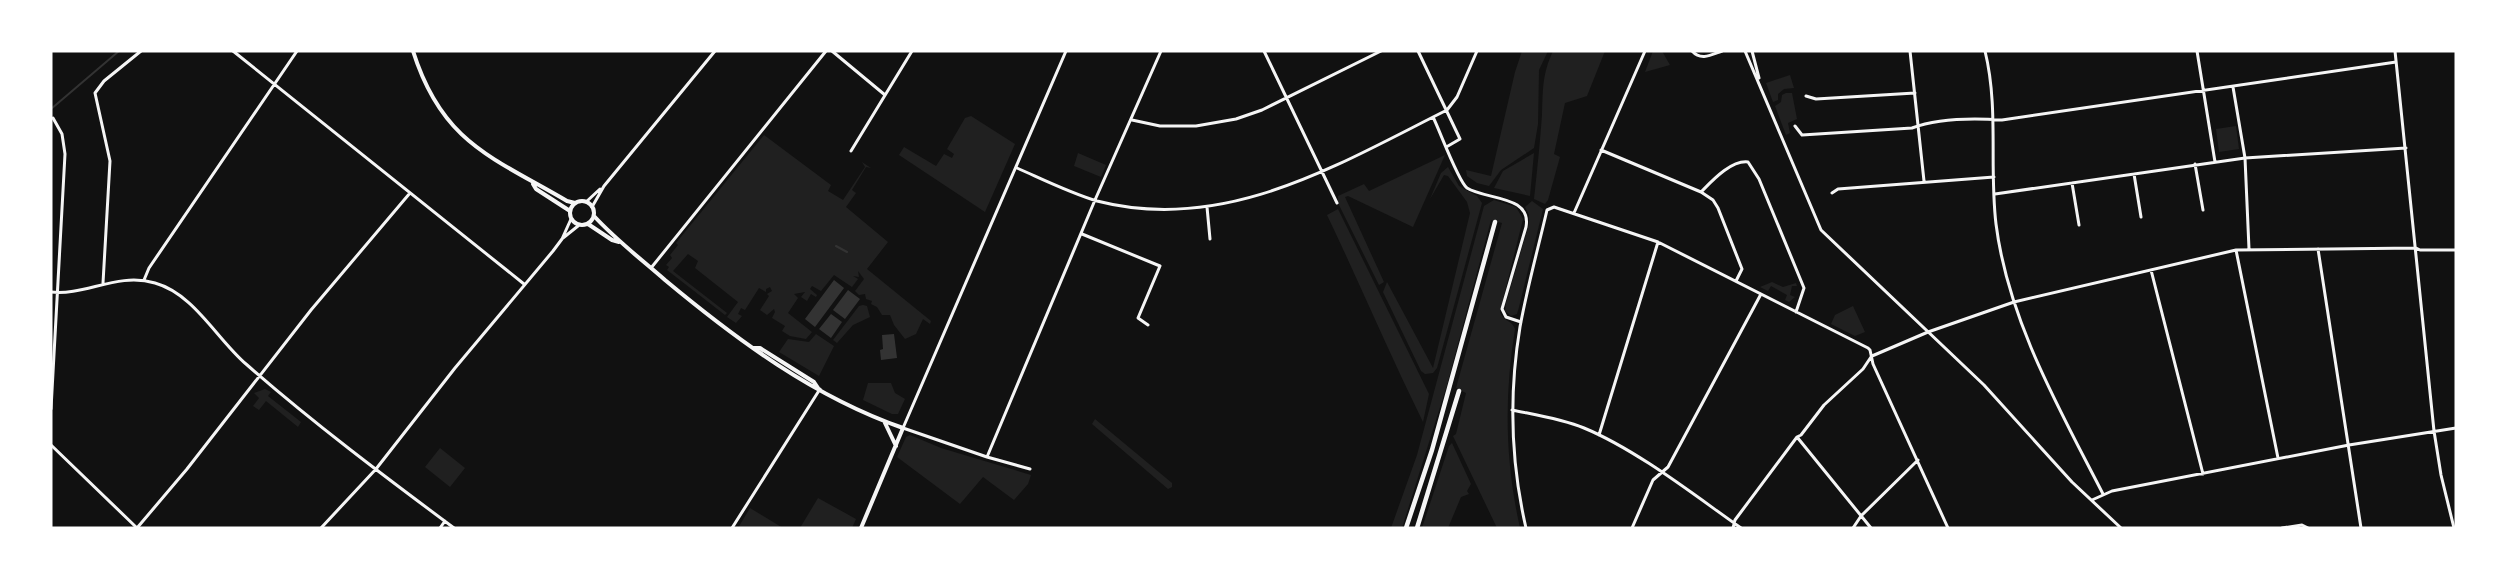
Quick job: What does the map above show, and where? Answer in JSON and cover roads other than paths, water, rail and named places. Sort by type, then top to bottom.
[{"type":"highway","points":[[1406,528],[1435,440],[1495,222]]},
{"type":"highway","points":[[1418,528],[1460,391]]},
{"type":"main road","points":[[413,51],[433,99],[454,126],[479,149],[570,211]]},
{"type":"main road","points":[[532,183],[540,184],[567,201],[586,202],[592,207],[594,216],[620,243],[753,348],[760,348],[814,382],[819,389],[885,423],[903,428],[861,528]]},
{"type":"main road","points":[[575,203],[570,211],[571,219],[578,226],[588,224],[594,216]]},
{"type":"main road","points":[[588,224],[620,243]]},
{"type":"main road","points":[[885,423],[896,447]]},
{"type":"street","points":[[103,283],[110,160],[95,93],[104,81],[141,51]]},
{"type":"street","points":[[233,51],[524,285]]},
{"type":"street","points":[[144,280],[149,268],[297,51]]},
{"type":"street","points":[[586,202],[604,186],[715,51]]},
{"type":"street","points":[[651,268],[826,51]]},
{"type":"street","points":[[832,51],[885,95]]},
{"type":"street","points":[[851,151],[912,51]]},
{"type":"street","points":[[1030,469],[903,428],[1066,51]]},
{"type":"street","points":[[987,457],[1095,200],[1161,51]]},
{"type":"street","points":[[1264,51],[1337,203]]},
{"type":"street","points":[[1132,120],[1160,126],[1222,123],[1252,114],[1381,51]]},
{"type":"street","points":[[1418,51],[1460,139],[1447,146]]},
{"type":"street","points":[[1017,168],[1095,200],[1127,207],[1160,209],[1207,207],[1265,195],[1322,171],[1447,110],[1457,97],[1477,51]]},
{"type":"street","points":[[1574,213],[1645,51]]},
{"type":"street","points":[[1692,51],[1696,56],[1704,57],[1722,51]]},
{"type":"street","points":[[1745,51],[1821,230],[1984,385],[2062,472],[2120,528]]},
{"type":"street","points":[[1752,51],[1759,80]]},
{"type":"street","points":[[1910,51],[1924,181]]},
{"type":"street","points":[[1986,51],[1991,81],[1998,237],[2014,302],[2057,404],[2103,494]]},
{"type":"street","points":[[2197,51],[2215,162]]},
{"type":"street","points":[[2395,51],[2434,431],[2441,476],[2454,528]]},
{"type":"street","points":[[1795,126],[1802,135],[1993,120],[2396,62]]},
{"type":"street","points":[[2233,87],[2245,158],[2248,249]]},
{"type":"street","points":[[1806,96],[1816,99],[1915,93]]},
{"type":"street","points":[[1433,117],[1462,183],[1485,196],[1517,204],[1525,214],[1526,227],[1502,309],[1506,317],[1521,322]]},
{"type":"street","points":[[51,409],[65,154],[64,140],[53,118]]},
{"type":"street","points":[[51,129],[58,126]]},
{"type":"street","points":[[1995,194],[2245,158],[2406,148]]},
{"type":"street","points":[[1601,150],[1701,192],[1713,200],[1742,269],[1736,281]]},
{"type":"street","points":[[1701,192],[1710,182],[1739,163],[1748,162],[1759,179],[1803,288],[1796,312]]},
{"type":"street","points":[[2195,164],[2203,210]]},
{"type":"street","points":[[2134,174],[2141,217]]},
{"type":"street","points":[[1832,193],[1838,189],[1994,177]]},
{"type":"street","points":[[2072,183],[2079,225]]},
{"type":"street","points":[[592,207],[604,186]]},
{"type":"street","points":[[51,446],[137,528],[311,310],[410,193]]},
{"type":"street","points":[[1207,207],[1210,240]]},
{"type":"street","points":[[1526,528],[1515,454],[1512,410],[1521,322],[1547,210],[1551,207],[1658,242],[1868,348],[1873,364],[1948,528]]},
{"type":"street","points":[[562,239],[571,219]]},
{"type":"street","points":[[321,528],[376,468],[562,239],[578,226]]},
{"type":"street","points":[[1082,234],[1161,266],[1138,318],[1148,325]]},
{"type":"street","points":[[1599,435],[1658,242]]},
{"type":"street","points":[[1732,528],[1797,437],[1824,405],[1863,369],[1872,356],[1928,332],[2014,302],[2236,250],[2416,248],[2456,250]]},
{"type":"street","points":[[2318,249],[2361,528]]},
{"type":"street","points":[[2236,250],[2278,458]]},
{"type":"street","points":[[2151,270],[2203,474]]},
{"type":"street","points":[[51,292],[103,283],[144,280],[164,286],[176,293],[235,354],[260,376],[454,528]]},
{"type":"street","points":[[1632,528],[1653,480],[1668,467],[1761,294]]},
{"type":"street","points":[[732,528],[819,389]]},
{"type":"street","points":[[1512,410],[1582,427],[1599,435],[1741,528]]},
{"type":"street","points":[[2092,501],[2103,494],[2278,458],[2456,428]]},
{"type":"street","points":[[1797,437],[1871,528]]},
{"type":"street","points":[[1853,528],[1861,516],[1918,460]]},
{"type":"street","points":[[440,528],[446,522]]},
{"type":"street","points":[[2282,528],[2302,525],[2308,528]]},
{"type":"waterway","points":[[51,109],[119,51]]},
{"type":"waterway","points":[[836,246],[847,252]]}]
